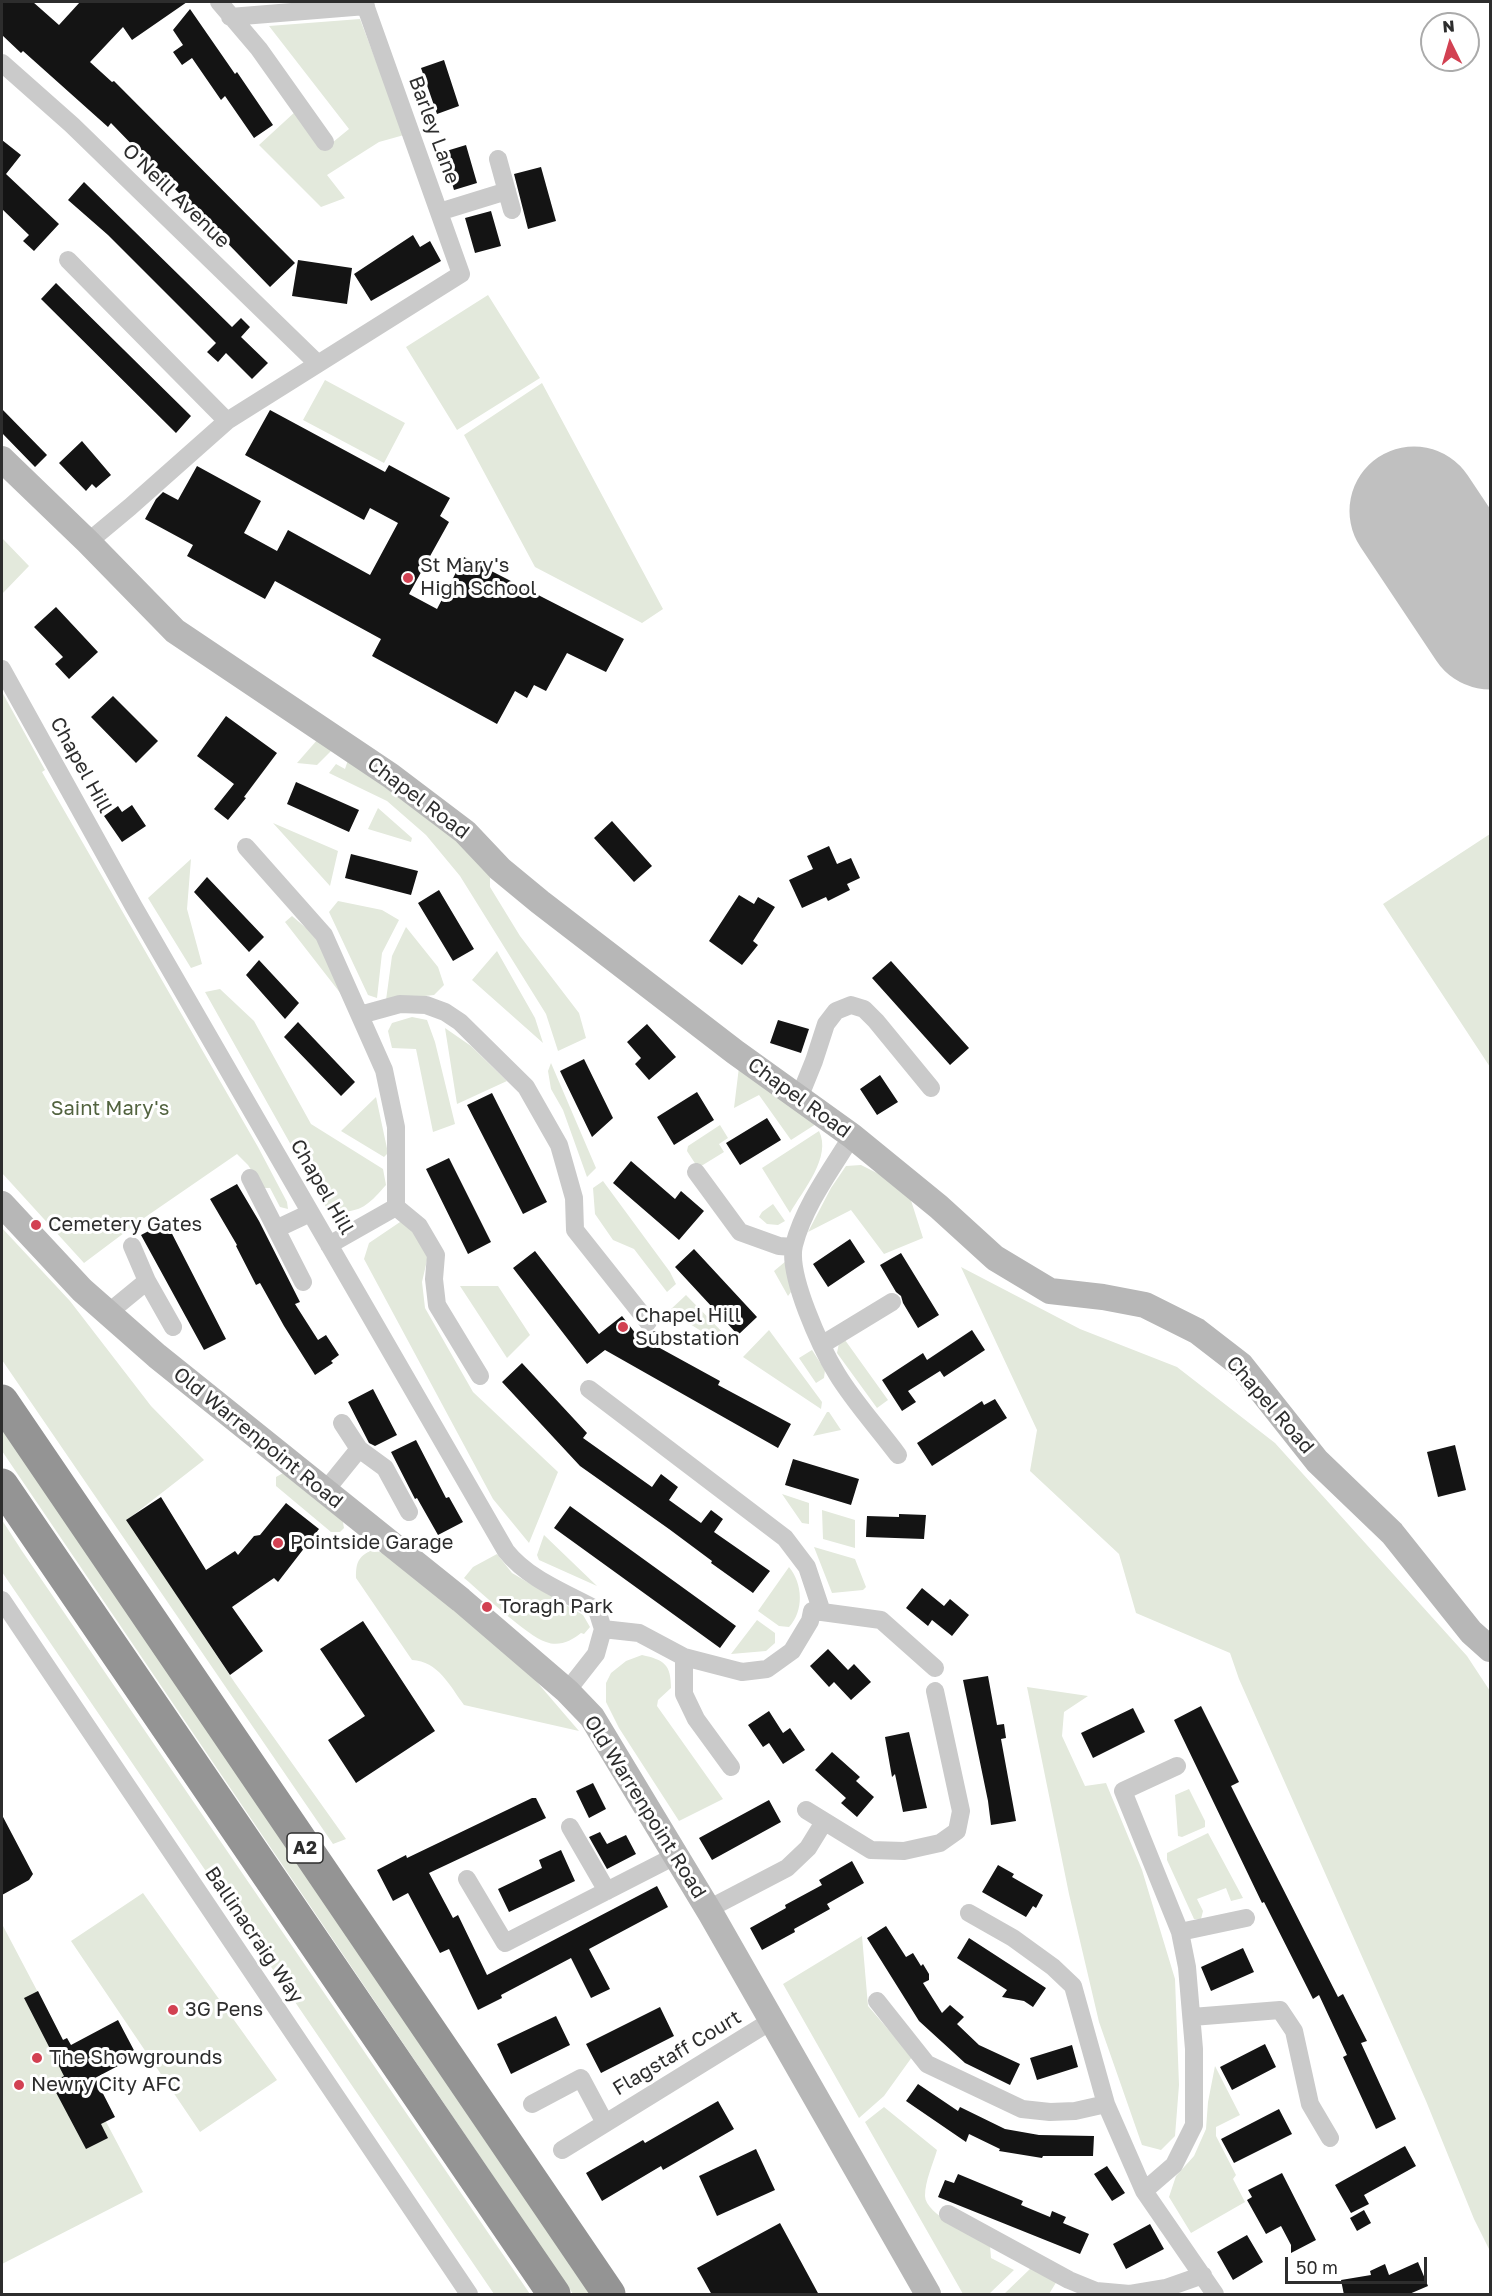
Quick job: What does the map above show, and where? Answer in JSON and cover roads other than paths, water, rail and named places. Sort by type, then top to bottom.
[{"type":"highway","name":"A2","points":[[2,1401],[609,2295]]},
{"type":"highway","name":"A2","points":[[2,1485],[554,2295]]},
{"type":"street","points":[[219,2],[260,49],[325,142]]},
{"type":"street","points":[[230,17],[365,4]]},
{"type":"street","name":"Barley Lane","points":[[317,363],[461,274],[365,4]]},
{"type":"street","name":"O'Neill Avenue","points":[[2,63],[72,125],[317,363]]},
{"type":"street","points":[[498,159],[512,210]]},
{"type":"street","points":[[439,212],[507,191]]},
{"type":"street","points":[[68,260],[227,421]]},
{"type":"street","points":[[88,542],[227,421],[317,363]]},
{"type":"street","name":"Chapel Road","points":[[2,459],[175,631],[391,776],[465,832],[500,868],[540,902],[735,1052],[852,1136],[939,1207],[995,1258],[1050,1291],[1103,1297],[1144,1305],[1197,1331],[1241,1365],[1317,1461],[1392,1533],[1471,1632],[1491,1649]]},
{"type":"street","name":"Chapel Hill","points":[[2,669],[134,907],[506,1551],[514,1561],[534,1575],[597,1610],[603,1629]]},
{"type":"street","points":[[246,847],[324,935],[384,1070],[396,1127],[396,1207]]},
{"type":"street","points":[[360,1015],[400,1004],[426,1005],[445,1012],[460,1022],[526,1087],[559,1145],[574,1198],[575,1230],[648,1322]]},
{"type":"street","points":[[799,1098],[821,1043],[826,1024],[836,1011],[851,1005],[864,1009],[876,1021],[931,1088]]},
{"type":"street","points":[[852,1136],[806,1212],[793,1247],[794,1275],[810,1319],[837,1374],[898,1455]]},
{"type":"street","points":[[696,1172],[740,1232],[779,1246],[793,1247]]},
{"type":"street","points":[[250,1178],[303,1282]]},
{"type":"street","name":"Old Warrenpoint Road","points":[[2,1204],[82,1290],[108,1313],[225,1412],[461,1600],[567,1691],[592,1717],[711,1914],[928,2295]]},
{"type":"street","points":[[329,1245],[396,1207]]},
{"type":"street","points":[[396,1207],[419,1226],[436,1255],[434,1279],[437,1305],[480,1376]]},
{"type":"street","points":[[276,1228],[310,1213]]},
{"type":"street","points":[[132,1246],[147,1281],[173,1327]]},
{"type":"street","points":[[108,1313],[147,1281]]},
{"type":"street","points":[[823,1344],[892,1302]]},
{"type":"street","points":[[589,1389],[785,1538],[807,1567],[822,1612]]},
{"type":"street","points":[[342,1423],[359,1449],[385,1468],[409,1512]]},
{"type":"street","points":[[324,1491],[359,1449]]},
{"type":"street","name":"Ballinacraig Way","points":[[2,1600],[469,2295]]},
{"type":"street","points":[[567,1691],[596,1654],[603,1629],[639,1633],[684,1657],[742,1672],[767,1669],[792,1651],[810,1622],[812,1611],[881,1620],[936,1668]]},
{"type":"street","points":[[684,1657],[684,1694],[696,1719],[731,1767]]},
{"type":"street","points":[[806,1810],[871,1850],[904,1851],[940,1843],[957,1831],[961,1811],[935,1691]]},
{"type":"street","points":[[1144,2191],[1174,2165],[1194,2125],[1192,2017],[1187,1967],[1180,1932],[1123,1791],[1177,1766]]},
{"type":"street","points":[[711,1914],[716,1905],[787,1868],[808,1848],[824,1822]]},
{"type":"street","points":[[570,1827],[607,1891]]},
{"type":"street","points":[[467,1880],[505,1943],[675,1856]]},
{"type":"street","points":[[969,1913],[1012,1938],[1053,1967],[1073,1986],[1106,2104],[1144,2191],[1215,2295]]},
{"type":"street","points":[[1180,1932],[1246,1918]]},
{"type":"street","points":[[877,2001],[927,2064],[1022,2109],[1050,2112],[1089,2109],[1106,2104]]},
{"type":"street","points":[[1192,2017],[1280,2010],[1294,2031],[1310,2104],[1330,2138]]},
{"type":"street","name":"Flagstaff Court","points":[[562,2150],[771,2021]]},
{"type":"street","name":"Flagstaff Court","points":[[532,2104],[580,2078],[605,2123]]},
{"type":"street","points":[[948,2214],[1069,2280],[1096,2291],[1130,2294],[1166,2288],[1203,2275]]},
{"type":"place","name":"St Mary's High School","points":[[408,578]]},
{"type":"place","name":"Cemetery Gates","points":[[36,1225]]},
{"type":"place","name":"Chapel Hill Substation","points":[[623,1327]]},
{"type":"place","name":"Pointside Garage","points":[[278,1543]]},
{"type":"place","name":"Toragh Park","points":[[487,1607]]},
{"type":"place","name":"3G Pens","points":[[173,2010]]},
{"type":"place","name":"The Showgrounds","points":[[37,2058]]},
{"type":"place","name":"Newry City AFC","points":[[19,2085]]},
{"type":"park label","name":"Saint Mary's","points":[[110,1109]]}]
